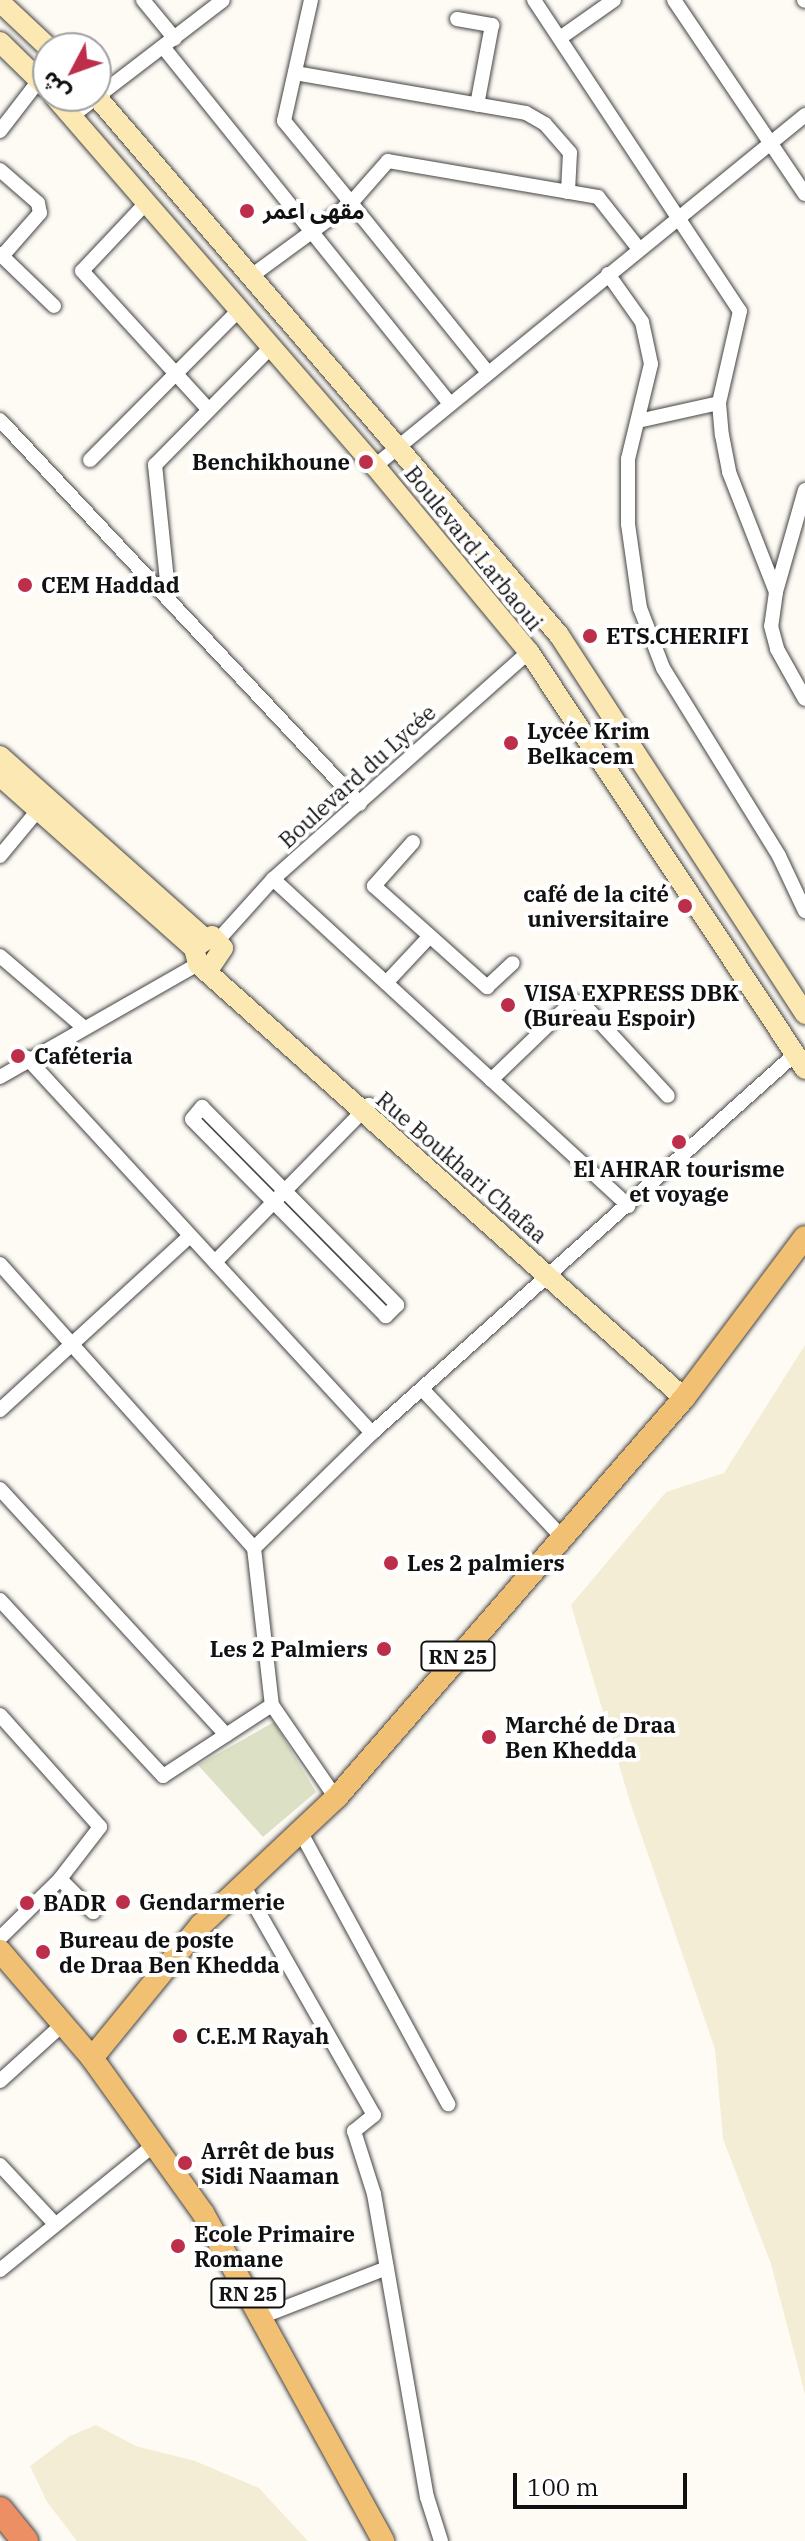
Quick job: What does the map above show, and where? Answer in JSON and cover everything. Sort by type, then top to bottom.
[{"type":"highway","points":[[0,2510],[25,2541]]},
{"type":"highway","points":[[0,2530],[8,2541]]},
{"type":"main road","points":[[0,2],[32,32]]},
{"type":"main road","points":[[0,42],[32,73]]},
{"type":"main road","name":"Boulevard Larbaoui","points":[[68,112],[375,466],[529,652],[800,1062]]},
{"type":"main road","name":"Boulevard Larbaoui","points":[[110,112],[400,444],[559,635],[805,1014]]},
{"type":"main road","name":"Rue Boukhari Chafaa","points":[[0,756],[367,1109],[686,1394]]},
{"type":"main road","name":"Rue Boukhari Chafaa","points":[[0,776],[206,954]]},
{"type":"main road","name":"RN 25","points":[[383,2541],[203,2213],[92,2058],[201,1925],[242,1883],[336,1798],[686,1394],[805,1237]]},
{"type":"main road","points":[[0,1951],[92,2058]]},
{"type":"street","points":[[143,0],[170,44],[312,231],[449,403]]},
{"type":"street","points":[[112,85],[170,44],[223,0]]},
{"type":"street","points":[[311,0],[284,121],[488,373]]},
{"type":"street","points":[[534,0],[740,311],[719,403],[729,472],[776,592]]},
{"type":"street","points":[[560,38],[614,0]]},
{"type":"street","points":[[674,0],[805,194]]},
{"type":"street","points":[[457,19],[492,25],[477,105]]},
{"type":"street","points":[[295,73],[526,113],[545,124],[570,153],[568,192]]},
{"type":"street","points":[[0,131],[32,97]]},
{"type":"street","points":[[72,116],[77,112]]},
{"type":"street","points":[[375,466],[805,115]]},
{"type":"street","points":[[254,274],[351,203],[388,161],[598,197],[639,249]]},
{"type":"street","points":[[0,170],[38,203],[40,213],[2,254],[54,306]]},
{"type":"street","points":[[146,203],[82,271],[208,409]]},
{"type":"street","points":[[608,274],[642,322],[651,364],[628,459],[628,524],[640,608],[653,647],[779,856],[805,911]]},
{"type":"street","points":[[90,460],[239,310]]},
{"type":"street","points":[[169,601],[155,465],[271,347]]},
{"type":"street","points":[[638,421],[719,403]]},
{"type":"street","points":[[0,420],[360,804]]},
{"type":"street","points":[[805,490],[776,592],[771,626],[777,649],[805,699]]},
{"type":"street","name":"Boulevard du Lycée","points":[[0,1077],[27,1058],[206,954],[273,879],[529,652]]},
{"type":"street","points":[[0,856],[38,810]]},
{"type":"street","points":[[413,842],[374,886],[487,987],[513,963]]},
{"type":"street","points":[[273,879],[629,1206]]},
{"type":"street","points":[[386,983],[430,936]]},
{"type":"street","points":[[0,956],[83,1027]]},
{"type":"street","points":[[491,1080],[573,1001],[585,1006],[668,1096]]},
{"type":"street","points":[[27,1058],[372,1433]]},
{"type":"street","points":[[254,1548],[372,1433],[629,1206],[800,1062]]},
{"type":"street","points":[[280,1197],[202,1107],[192,1119],[280,1197],[397,1305],[386,1316],[280,1197]]},
{"type":"street","points":[[215,1262],[367,1109]]},
{"type":"street","points":[[0,1410],[190,1236]]},
{"type":"street","points":[[0,1264],[254,1548],[272,1705],[336,1798]]},
{"type":"street","points":[[422,1389],[561,1536]]},
{"type":"street","points":[[0,1489],[226,1735]]},
{"type":"street","points":[[0,1600],[163,1776],[272,1705]]},
{"type":"street","points":[[0,1715],[100,1827],[60,1879],[0,1938]]},
{"type":"street","points":[[300,1831],[448,2104]]},
{"type":"street","points":[[60,1879],[93,1912]]},
{"type":"street","points":[[242,1883],[370,2103],[372,2120],[354,2131],[374,2194],[427,2497],[441,2541]]},
{"type":"street","points":[[0,2081],[63,2024]]},
{"type":"street","points":[[0,2270],[54,2223],[155,2144]]},
{"type":"street","points":[[0,2165],[54,2223]]},
{"type":"street","points":[[261,2317],[387,2268]]},
{"type":"shaded area","points":[[805,1345],[805,2394],[771,2264],[723,2139],[715,2049],[631,1805],[571,1605],[666,1492],[724,1473]]},
{"type":"shaded area","points":[[96,2425],[136,2446],[195,2461],[259,2488],[308,2541],[77,2541],[47,2502],[30,2466],[70,2436]]},
{"type":"green space","points":[[274,1722],[316,1792],[263,1837],[198,1765]]},
{"type":"place","name":"مقهى اعمر","points":[[247,211]]},
{"type":"place","name":"Benchikhoune","points":[[366,462]]},
{"type":"place","name":"CEM Haddad","points":[[25,585]]},
{"type":"place","name":"ETS.CHERIFI","points":[[590,636]]},
{"type":"place","name":"Lycée Krim Belkacem","points":[[511,743]]},
{"type":"place","name":"café de la cité universitaire","points":[[685,906]]},
{"type":"place","name":"VISA EXPRESS DBK (Bureau Espoir)","points":[[508,1005]]},
{"type":"place","name":"Caféteria","points":[[18,1056]]},
{"type":"place","name":"El AHRAR tourisme et voyage","points":[[679,1142]]},
{"type":"place","name":"Les 2 palmiers","points":[[391,1563]]},
{"type":"place","name":"Les 2 Palmiers","points":[[384,1649]]},
{"type":"place","name":"Marché de Draa Ben Khedda","points":[[489,1737]]},
{"type":"place","name":"Gendarmerie","points":[[123,1902]]},
{"type":"place","name":"BADR","points":[[27,1903]]},
{"type":"place","name":"Bureau de poste de Draa Ben Khedda","points":[[43,1952]]},
{"type":"place","name":"C.E.M Rayah","points":[[180,2036]]},
{"type":"place","name":"Arrêt de bus Sidi Naaman","points":[[185,2163]]},
{"type":"place","name":"Ecole Primaire Romane","points":[[178,2246]]}]
